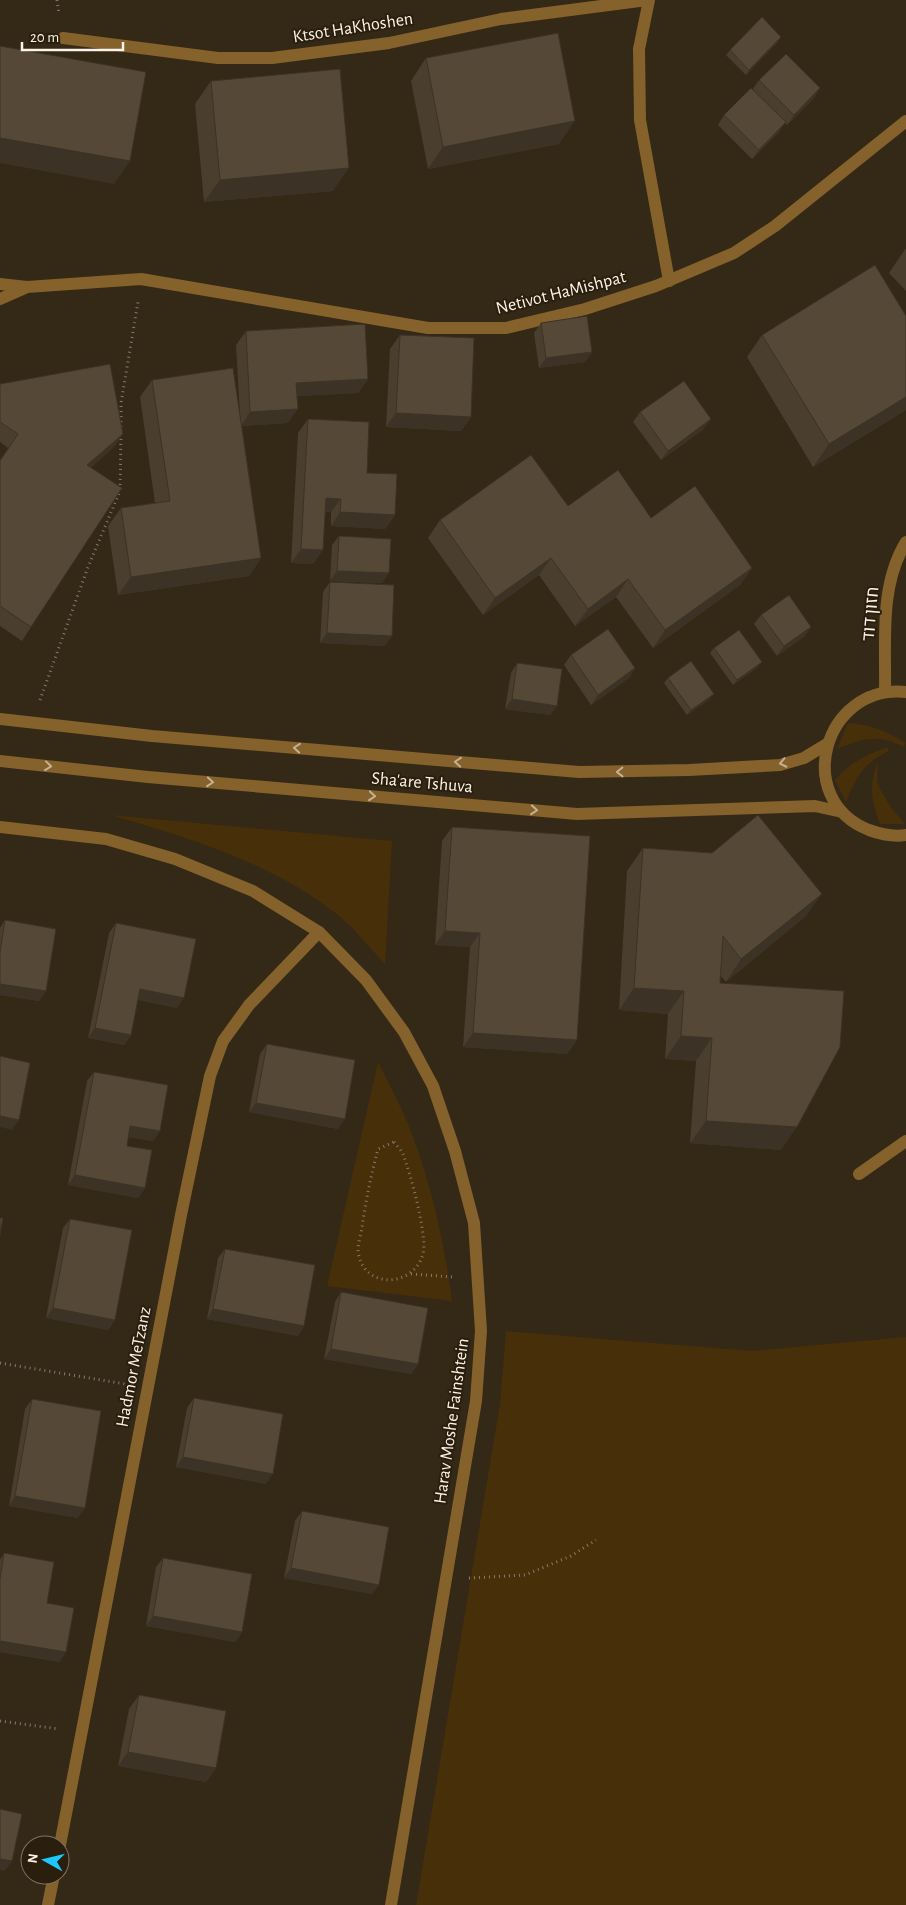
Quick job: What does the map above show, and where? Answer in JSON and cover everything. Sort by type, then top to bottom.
[{"type":"street","name":"Ktsot HaKhoshen","points":[[63,38],[218,58],[272,58],[389,43],[501,19],[648,0],[639,49],[640,120],[669,281]]},
{"type":"street","name":"Netivot HaMishpat","points":[[0,284],[27,287],[141,279],[428,328],[506,328],[585,309],[669,281],[734,253],[775,226],[906,121]]},
{"type":"street","name":"Netivot HaMishpat","points":[[0,299],[27,287]]},
{"type":"street","name":"חזון דוד","points":[[885,692],[886,604],[897,557],[906,542]]},
{"type":"street","points":[[906,692],[885,692],[866,698],[849,710],[835,725],[827,744],[825,768],[830,791],[842,812],[860,826],[881,835],[906,835]]},
{"type":"street","name":"Sha'are Tshuva","points":[[0,719],[152,736],[579,772],[689,770],[780,765],[804,758],[827,744]]},
{"type":"street","name":"Sha'are Tshuva","points":[[0,761],[148,777],[577,814],[632,814],[815,806],[842,812]]},
{"type":"street","name":"Harav Moshe Fainshtein","points":[[0,827],[106,840],[175,859],[253,891],[319,932],[366,980],[404,1032],[433,1086],[455,1151],[474,1222],[481,1331],[476,1401],[391,1905]]},
{"type":"street","name":"Hadmor MeTzanz","points":[[62,1835],[208,1085],[222,1041],[248,1005],[319,932]]},
{"type":"street","points":[[858,1174],[906,1141]]},
{"type":"street","points":[[48,1905],[52,1885]]},
{"type":"path","points":[[33,723],[88,567],[120,491],[121,403],[141,279]]},
{"type":"path","points":[[412,1274],[423,1254],[424,1233],[402,1154],[394,1142],[378,1149],[368,1188],[358,1250],[363,1266],[376,1279],[392,1281],[412,1274],[478,1279]]},
{"type":"path","points":[[0,1363],[148,1388]]},
{"type":"path","points":[[446,1579],[525,1575],[571,1556],[596,1540]]},
{"type":"path","points":[[0,1721],[81,1732]]},
{"type":"shaded area","points":[[848,723],[879,729],[906,743],[904,747],[886,740],[871,739],[855,742],[837,749]]},
{"type":"shaded area","points":[[887,747],[889,751],[862,771],[846,802],[835,780],[853,764]]},
{"type":"shaded area","points":[[878,763],[877,783],[890,806],[905,824],[880,824],[872,794],[873,779]]},
{"type":"shaded area","points":[[111,815],[392,841],[385,964],[354,930],[334,912],[309,894],[283,879],[227,853]]},
{"type":"shaded area","points":[[378,1062],[408,1125],[426,1175],[442,1238],[452,1301],[327,1286]]},
{"type":"shaded area","points":[[506,1331],[752,1351],[906,1337],[906,1905],[416,1905],[500,1404]]},
{"type":"building","points":[[762,17],[781,37],[749,70],[730,50]]},
{"type":"building","points":[[558,33],[575,121],[443,147],[426,58]]},
{"type":"building","points":[[0,46],[146,72],[130,161],[0,138]]},
{"type":"building","points":[[786,54],[820,88],[794,115],[759,80]]},
{"type":"building","points":[[340,69],[349,168],[220,180],[211,81]]},
{"type":"building","points":[[751,88],[786,122],[759,150],[724,115]]},
{"type":"building","points":[[875,265],[906,316],[906,397],[829,444],[762,335]]},
{"type":"building","points":[[587,316],[592,352],[546,358],[541,323]]},
{"type":"building","points":[[365,324],[368,379],[296,383],[298,409],[250,412],[246,331]]},
{"type":"building","points":[[400,335],[474,338],[471,417],[396,413]]},
{"type":"building","points":[[110,364],[123,434],[87,465],[122,488],[31,627],[0,606],[0,461],[18,434],[0,422],[0,384]]},
{"type":"building","points":[[233,368],[261,558],[131,577],[121,508],[170,501],[152,380]]},
{"type":"building","points":[[684,381],[711,419],[668,451],[640,412]]},
{"type":"building","points":[[308,419],[369,422],[367,473],[397,474],[395,515],[340,512],[341,499],[326,498],[323,550],[301,549]]},
{"type":"building","points":[[531,455],[568,506],[618,470],[651,518],[695,486],[752,568],[665,630],[628,579],[588,609],[551,558],[495,598],[440,520]]},
{"type":"building","points":[[339,536],[391,539],[389,573],[337,571]]},
{"type":"building","points":[[330,582],[394,585],[392,636],[327,633]]},
{"type":"building","points":[[789,595],[811,627],[784,646],[761,615]]},
{"type":"building","points":[[608,629],[635,668],[598,695],[571,655]]},
{"type":"building","points":[[739,630],[762,662],[737,680],[714,648]]},
{"type":"building","points":[[691,661],[714,694],[691,710],[668,678]]},
{"type":"building","points":[[517,663],[562,669],[557,706],[512,699]]},
{"type":"building","points":[[758,815],[822,894],[741,959],[723,936],[720,983],[844,991],[840,1047],[797,1127],[706,1121],[712,1038],[681,1036],[684,991],[634,988],[643,848],[712,853]]},
{"type":"building","points":[[452,827],[590,836],[577,1040],[473,1033],[480,933],[445,931]]},
{"type":"building","points":[[5,920],[56,929],[46,991],[0,984],[0,952]]},
{"type":"building","points":[[116,923],[196,939],[184,998],[140,989],[131,1035],[95,1028]]},
{"type":"building","points":[[267,1044],[355,1060],[345,1119],[256,1103]]},
{"type":"building","points":[[0,1056],[30,1063],[19,1120],[0,1116]]},
{"type":"building","points":[[94,1072],[168,1085],[160,1131],[130,1126],[127,1146],[152,1150],[145,1188],[75,1175]]},
{"type":"building","points":[[0,1218],[3,1218],[0,1235]]},
{"type":"building","points":[[70,1219],[132,1230],[115,1320],[53,1308]]},
{"type":"building","points":[[225,1249],[315,1265],[304,1326],[213,1309]]},
{"type":"building","points":[[341,1292],[428,1308],[418,1364],[331,1349]]},
{"type":"building","points":[[194,1398],[283,1414],[273,1474],[183,1457]]},
{"type":"building","points":[[32,1399],[101,1411],[85,1508],[15,1496]]},
{"type":"building","points":[[302,1511],[389,1527],[379,1585],[291,1568]]},
{"type":"building","points":[[4,1553],[54,1562],[47,1603],[74,1608],[66,1652],[0,1641],[0,1579]]},
{"type":"building","points":[[163,1558],[252,1574],[242,1632],[153,1616]]},
{"type":"building","points":[[139,1695],[226,1711],[216,1768],[128,1752]]},
{"type":"building","points":[[0,1809],[22,1814],[12,1861],[0,1859]]}]
